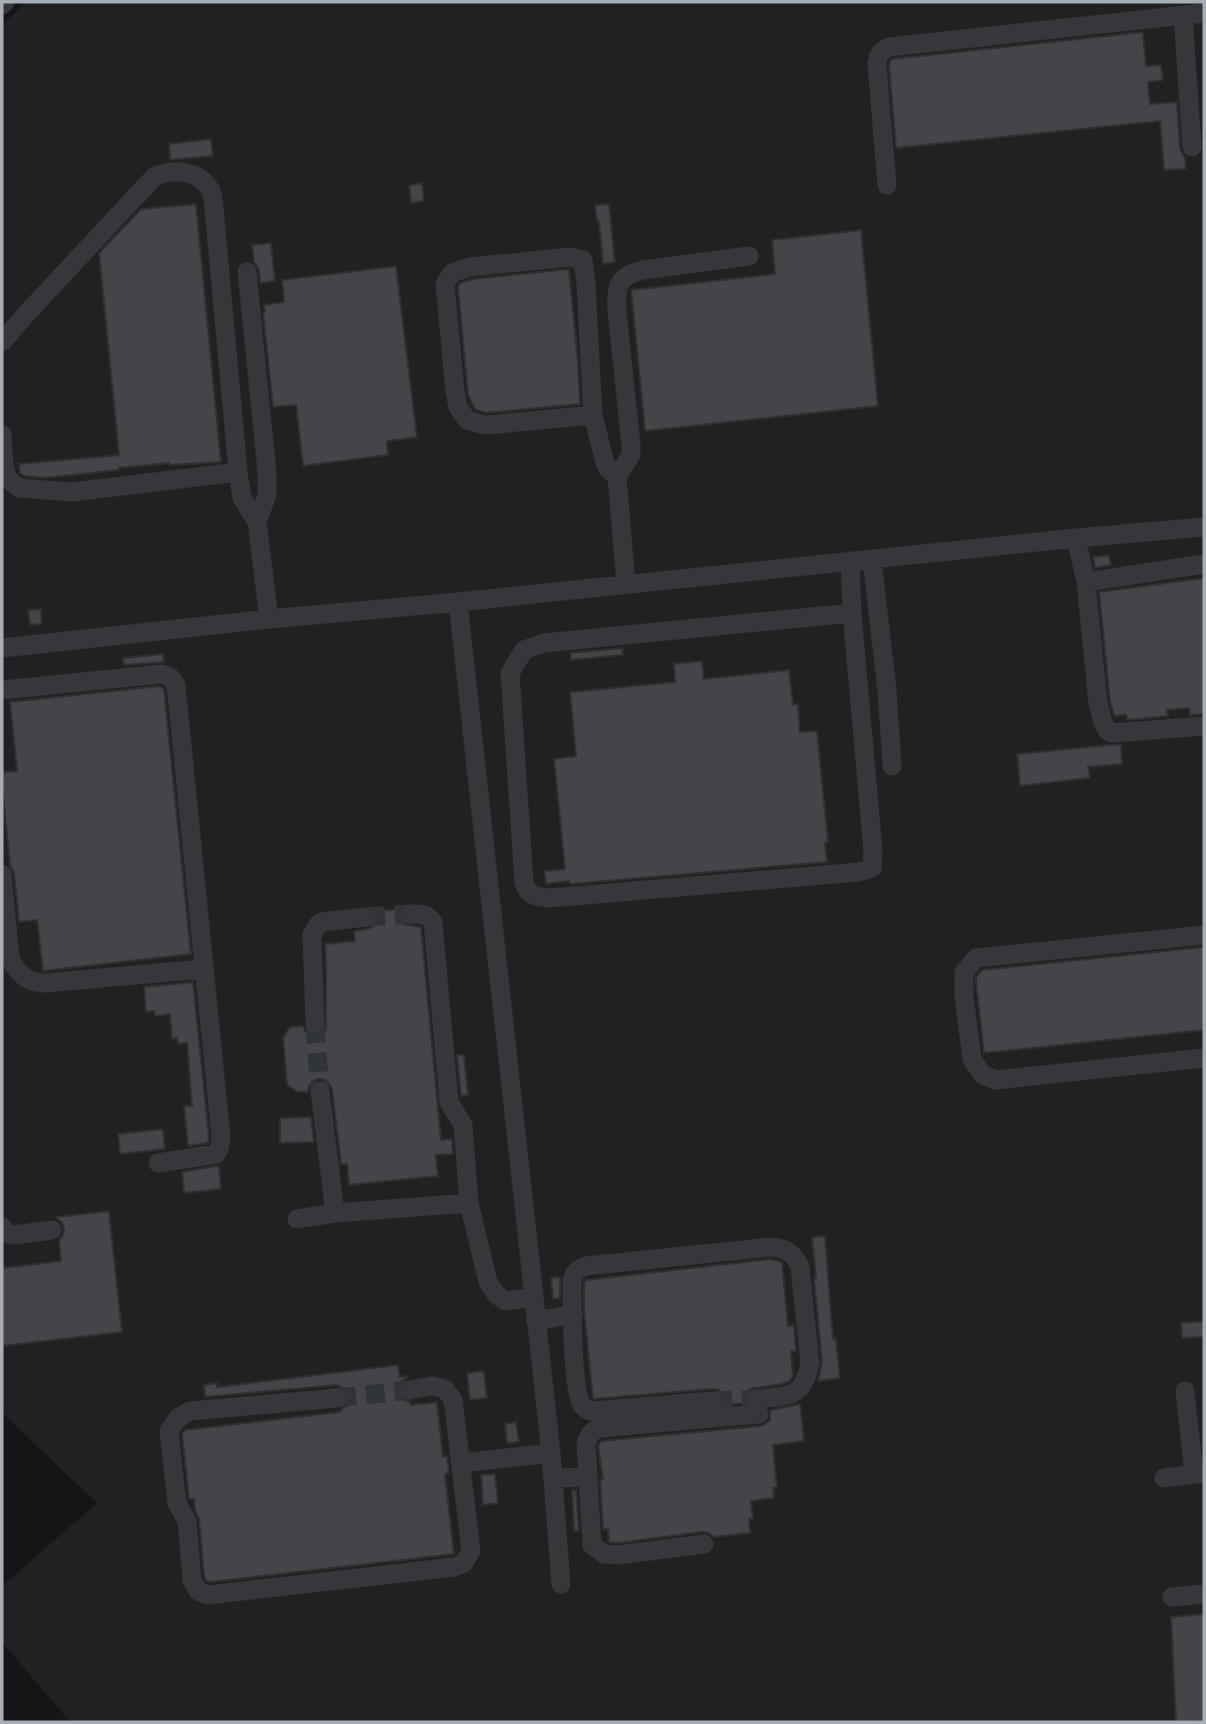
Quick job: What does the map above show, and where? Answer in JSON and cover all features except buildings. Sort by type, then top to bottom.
[{"type":"lane","points":[[887,185],[877,65],[881,51],[889,47],[1204,13]]},
{"type":"lane","points":[[1183,15],[1192,147]]},
{"type":"lane","points":[[2,342],[154,177],[163,173],[186,172],[200,179],[211,191],[214,208],[238,472],[242,498],[257,522],[269,618]]},
{"type":"lane","points":[[626,584],[617,477],[631,455],[631,445],[617,311],[616,293],[620,282],[629,273],[643,270],[749,256]]},
{"type":"lane","points":[[593,415],[491,425],[467,420],[458,407],[453,374],[445,284],[452,273],[470,267],[570,257],[583,260],[593,415],[605,463],[617,477]]},
{"type":"lane","points":[[247,272],[267,472],[267,495],[257,522]]},
{"type":"lane","points":[[2,435],[4,466],[8,479],[19,488],[72,492],[238,472]]},
{"type":"lane","points":[[2,648],[269,618],[458,602],[873,558],[1204,527]]},
{"type":"lane","points":[[1076,538],[1086,582],[1098,703],[1107,730],[1112,733],[1204,726]]},
{"type":"lane","points":[[873,558],[892,766]]},
{"type":"lane","points":[[850,561],[852,613],[873,851],[872,867],[859,872],[550,898],[536,897],[529,893],[524,882],[510,673],[524,650],[544,643],[852,613]]},
{"type":"lane","points":[[1086,582],[1204,564]]},
{"type":"lane","points":[[458,602],[551,1453],[561,1584]]},
{"type":"lane","points":[[2,690],[162,674],[170,677],[176,685],[221,1137],[216,1154],[158,1163]]},
{"type":"lane","points":[[2,874],[10,958],[14,967],[28,980],[45,983],[203,969]]},
{"type":"lane","points":[[410,914],[427,915],[433,922],[449,1102],[463,1125],[469,1203],[488,1282],[505,1301],[534,1297]]},
{"type":"lane","points":[[315,1024],[312,935],[322,922],[366,917]]},
{"type":"lane","points":[[1204,935],[976,958],[964,973],[964,996],[972,1059],[982,1074],[995,1080],[1204,1058]]},
{"type":"lane","points":[[320,1091],[335,1213]]},
{"type":"lane","points":[[296,1219],[335,1213],[469,1203]]},
{"type":"lane","points":[[2,1227],[8,1234],[13,1235],[52,1230]]},
{"type":"lane","points":[[592,1545],[586,1444],[593,1430],[758,1406],[801,1389],[810,1364],[800,1267],[796,1258],[782,1248],[579,1268],[572,1281],[573,1314],[578,1394],[585,1408],[591,1411],[713,1402]]},
{"type":"lane","points":[[536,1321],[573,1314]]},
{"type":"lane","points":[[543,1381],[576,1375]]},
{"type":"lane","points":[[337,1398],[190,1411],[178,1418],[169,1431],[174,1479],[177,1503],[187,1521],[192,1580],[198,1591],[208,1595],[454,1567],[464,1563],[471,1551],[453,1401],[445,1389],[432,1386],[410,1390]]},
{"type":"lane","points":[[1164,1478],[1199,1473],[1185,1391]]},
{"type":"lane","points":[[462,1463],[551,1453]]},
{"type":"lane","points":[[553,1478],[588,1477]]},
{"type":"lane","points":[[558,1549],[592,1545],[604,1554],[618,1555],[705,1544]]},
{"type":"lane","points":[[1172,1597],[1204,1594]]},
{"type":"shaded area","points":[[26,2],[1204,2],[1204,1722],[70,1722],[2,1642],[2,1586],[97,1503],[2,1413],[2,25]]},
{"type":"tunnel","points":[[366,917],[410,914]]},
{"type":"tunnel","points":[[315,1024],[320,1091]]},
{"type":"tunnel","points":[[337,1398],[410,1390]]},
{"type":"tunnel","points":[[713,1401],[757,1399]]}]
